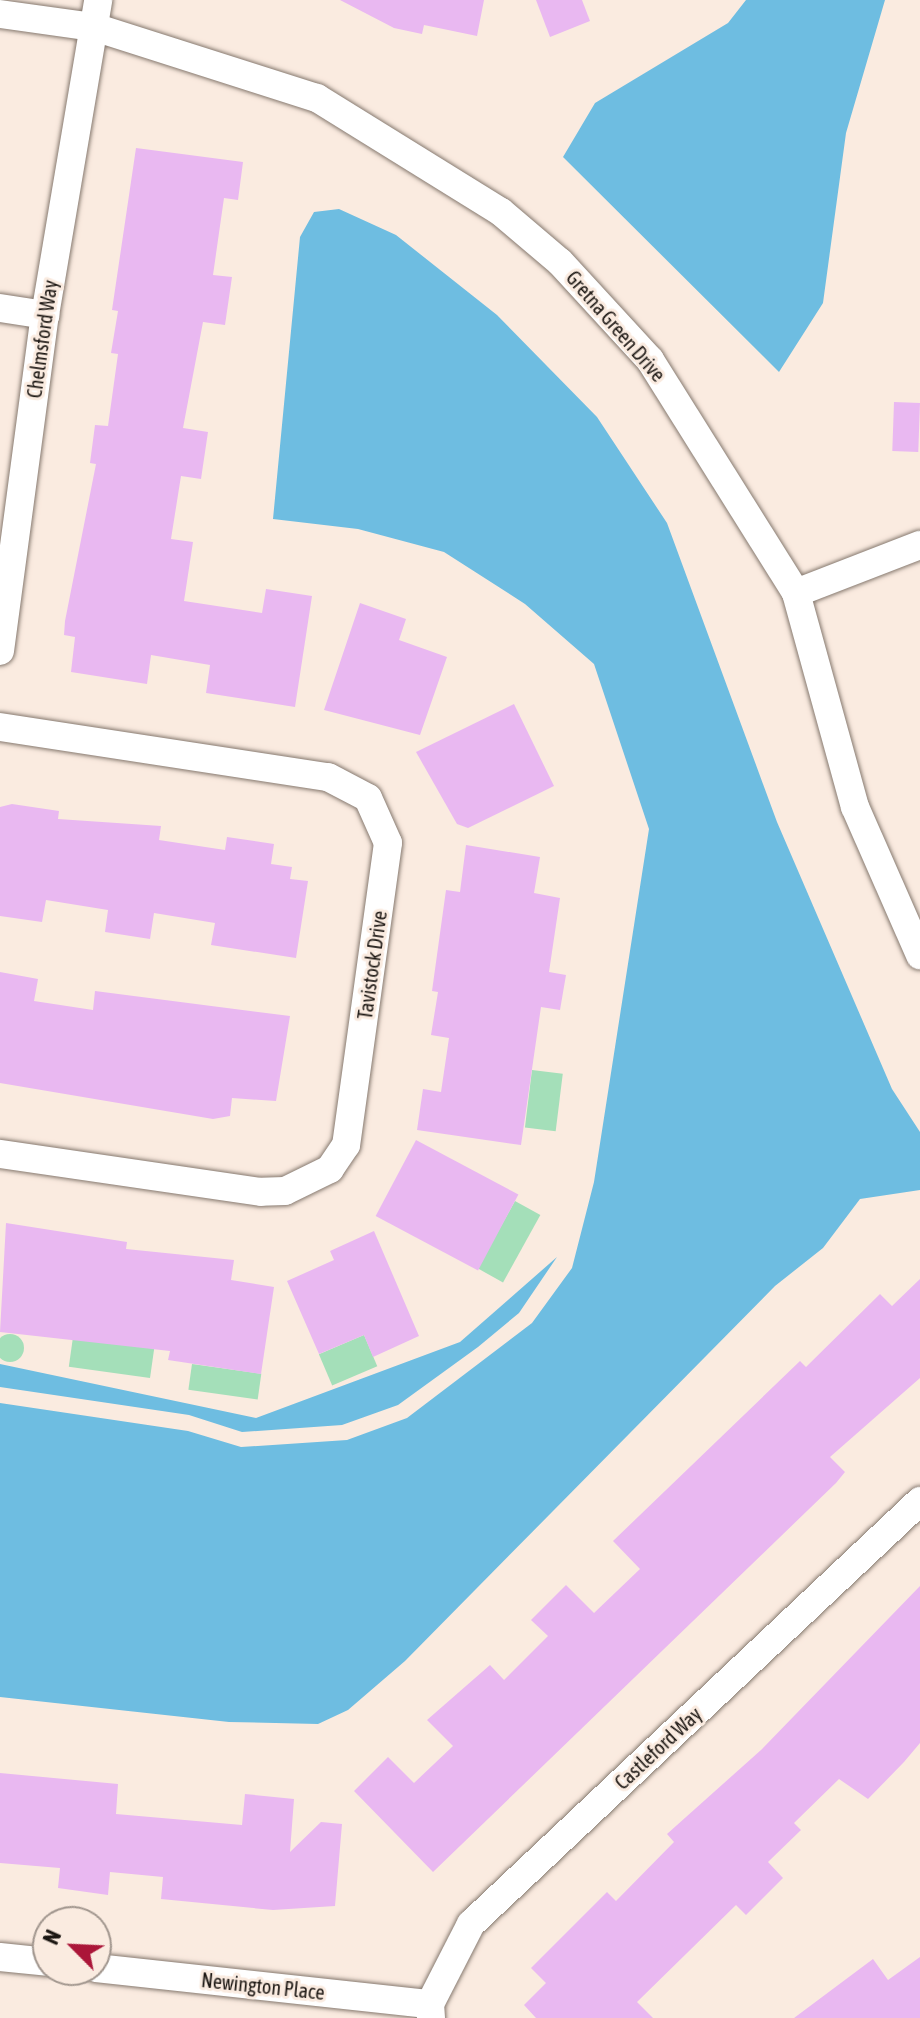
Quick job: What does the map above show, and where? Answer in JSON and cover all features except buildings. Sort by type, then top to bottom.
[{"type":"street","name":"Gretna Green Drive","points":[[0,14],[96,14],[317,98],[501,212],[560,262],[650,360],[796,593],[855,807],[920,955]]},
{"type":"street","name":"Chelmsford Way","points":[[0,651],[45,315],[96,14]]},
{"type":"street","points":[[0,308],[45,315]]},
{"type":"street","points":[[796,593],[920,545]]},
{"type":"street","name":"Tavistock Drive","points":[[0,727],[328,777],[368,798],[388,843],[346,1145],[330,1169],[295,1188],[261,1192],[0,1154]]},
{"type":"street","name":"Castleford Way","points":[[430,2011],[471,1924],[920,1501]]},
{"type":"street","points":[[0,1957],[32,1960]]},
{"type":"street","name":"Newington Place","points":[[112,1970],[430,2011]]},
{"type":"green space","points":[[532,1070],[563,1074],[556,1131],[525,1128]]},
{"type":"green space","points":[[515,1201],[540,1215],[503,1282],[478,1268]]},
{"type":"green space","points":[[10,1334],[20,1338],[24,1348],[20,1358],[10,1362],[0,1358],[-4,1348],[0,1338]]},
{"type":"green space","points":[[364,1335],[377,1366],[332,1385],[319,1354]]},
{"type":"green space","points":[[73,1337],[154,1348],[150,1378],[69,1367]]},
{"type":"green space","points":[[192,1364],[261,1374],[258,1399],[188,1390]]},
{"type":"water","points":[[746,0],[885,0],[846,133],[823,303],[779,372],[563,157],[595,103],[728,23]]},
{"type":"water","points":[[339,209],[396,235],[497,315],[597,417],[667,523],[777,822],[892,1089],[920,1132],[920,1190],[860,1199],[823,1248],[775,1286],[405,1661],[348,1710],[318,1724],[229,1722],[0,1697],[0,1403],[188,1431],[241,1447],[347,1440],[407,1418],[532,1323],[572,1268],[594,1182],[649,829],[594,664],[525,604],[444,552],[358,529],[273,519],[300,237],[314,212]]},
{"type":"water","points":[[557,1257],[519,1313],[478,1347],[398,1405],[342,1425],[242,1432],[189,1415],[0,1387],[0,1364],[256,1418],[460,1342]]}]
